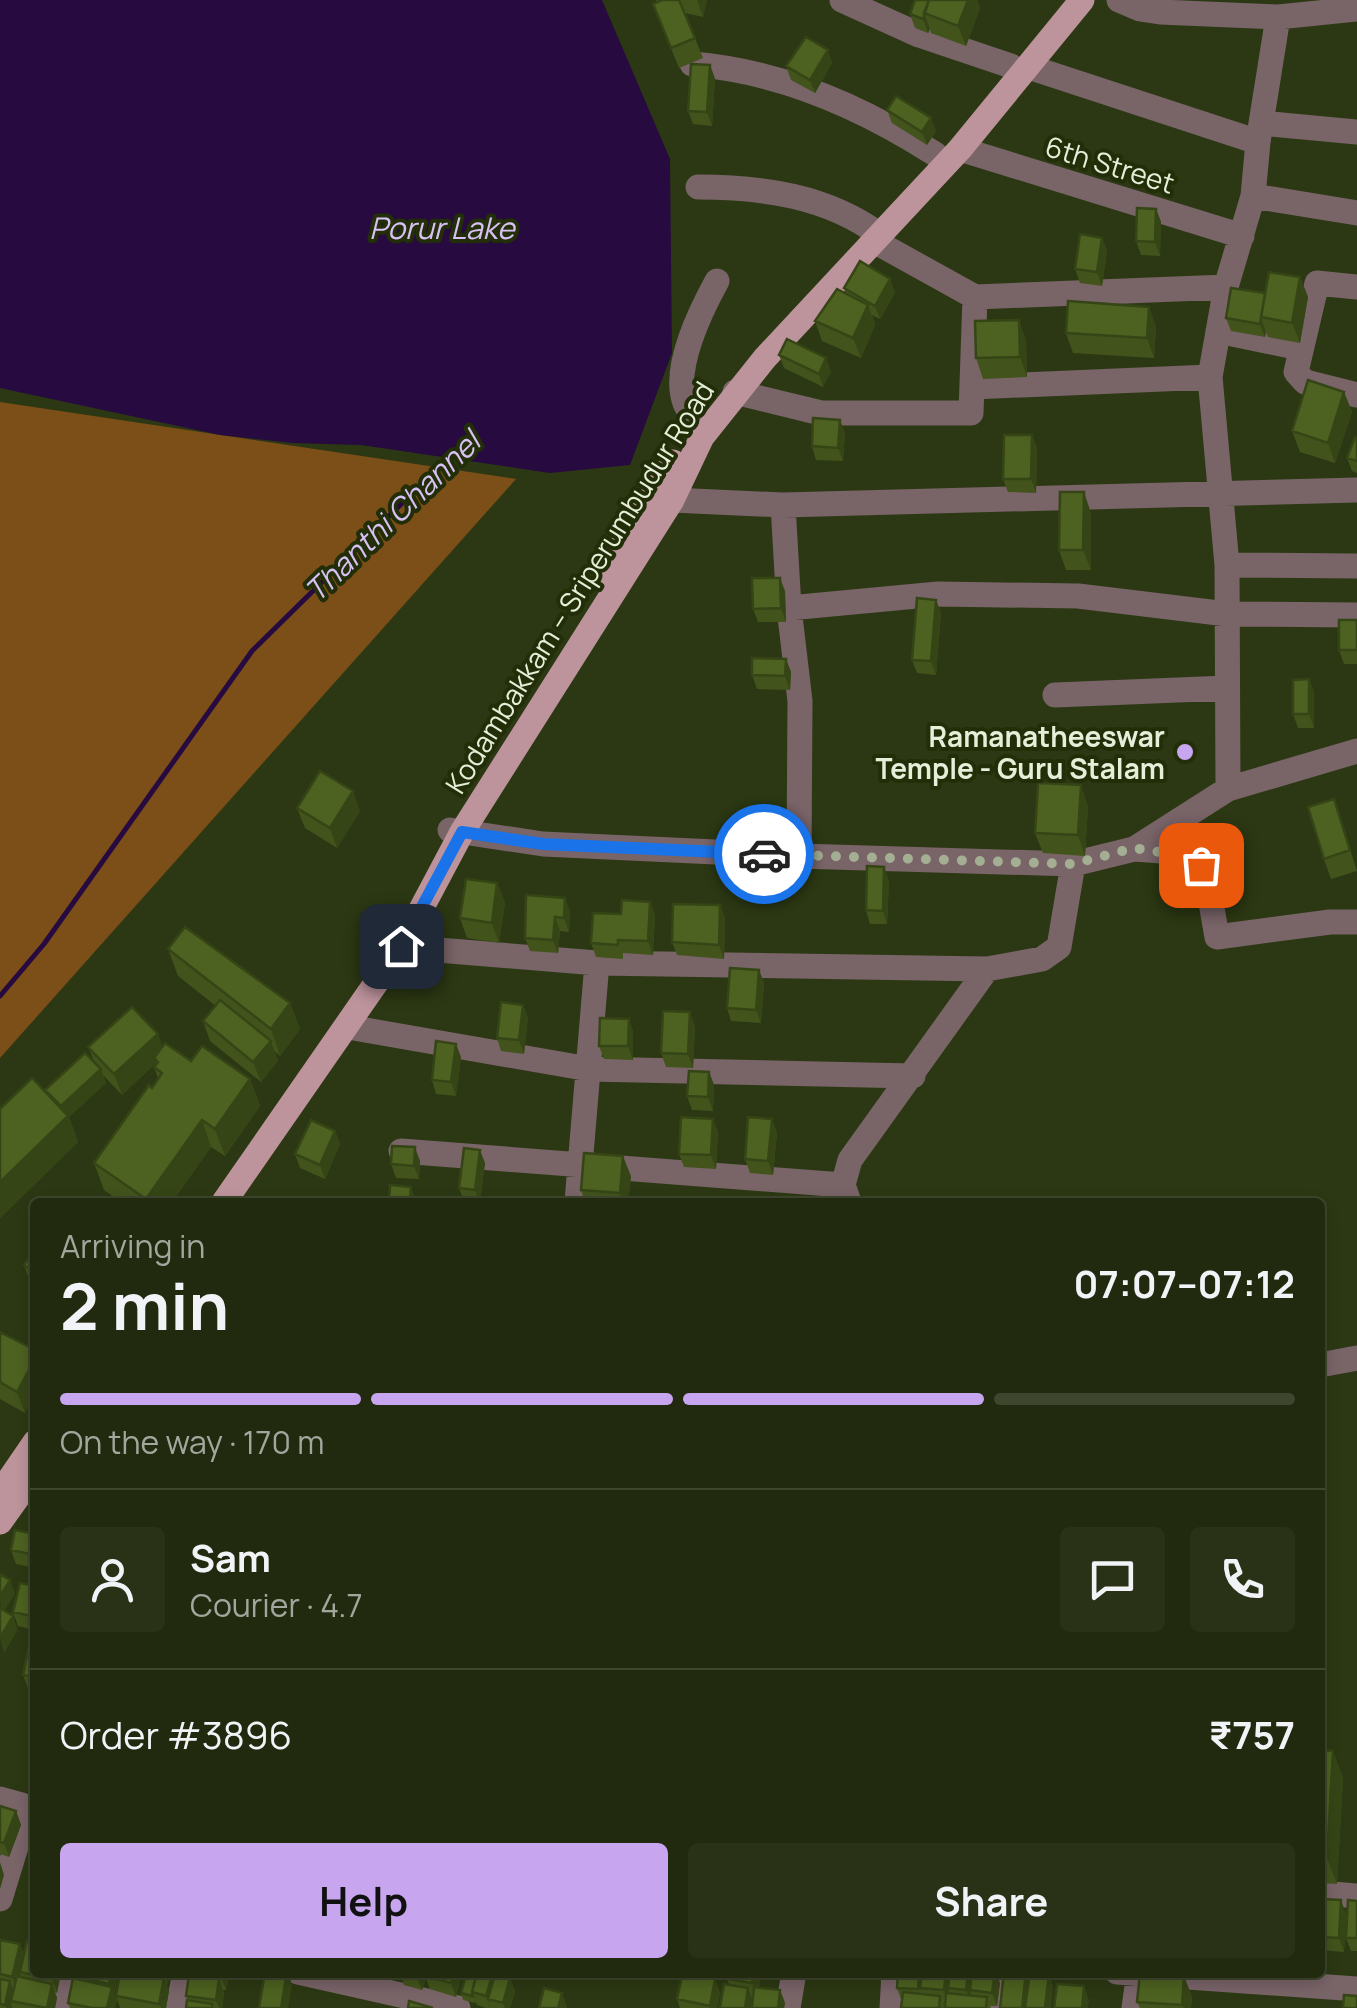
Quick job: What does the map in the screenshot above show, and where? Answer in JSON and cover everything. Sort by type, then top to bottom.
[{"type":"main road","name":"Kodambakkam – Sriperumbudur Road","points":[[1020,66],[1061,0]]},
{"type":"main road","name":"Kodambakkam – Sriperumbudur Road","points":[[639,535],[672,500],[702,437],[735,392],[1082,0]]},
{"type":"main road","name":"Kodambakkam – Sriperumbudur Road","points":[[226,1198],[639,535],[696,424],[723,383],[874,234]]},
{"type":"main road","name":"Kodambakkam – Sriperumbudur Road","points":[[227,1198],[401,946],[456,831]]},
{"type":"main road","points":[[0,1522],[20,1487],[30,1457]]},
{"type":"street","points":[[842,0],[919,35],[1259,133],[1357,132]]},
{"type":"street","points":[[1120,0],[1160,12],[1278,16],[1330,5],[1357,8]]},
{"type":"street","points":[[1228,789],[1227,565],[1210,378],[1226,286],[1253,196],[1278,16]]},
{"type":"street","name":"6th Street","points":[[692,64],[736,68],[798,87],[948,151],[1242,236]]},
{"type":"street","points":[[698,187],[740,187],[814,200],[844,211],[975,297],[1226,286]]},
{"type":"street","points":[[1253,196],[1357,212]]},
{"type":"street","points":[[696,424],[684,401],[683,378],[696,319],[717,280]]},
{"type":"street","points":[[1357,287],[1317,283],[1300,348],[1298,378],[1357,395]]},
{"type":"street","points":[[735,392],[821,413],[971,413],[975,297]]},
{"type":"street","points":[[1218,331],[1300,348]]},
{"type":"street","points":[[972,387],[1210,378]]},
{"type":"street","points":[[672,500],[783,506],[1357,490]]},
{"type":"street","points":[[783,506],[800,702],[800,856]]},
{"type":"street","points":[[1227,565],[1357,566]]},
{"type":"street","points":[[789,608],[938,594],[1078,596],[1227,614],[1357,615]]},
{"type":"street","points":[[1055,696],[1227,688]]},
{"type":"street","points":[[456,831],[543,844],[1073,864],[1134,848],[1228,789],[1357,752]]},
{"type":"street","points":[[1134,848],[1185,856],[1201,865],[1217,936],[1357,922]]},
{"type":"street","points":[[401,946],[597,963],[987,968],[1042,960],[1059,947],[1073,864]]},
{"type":"street","points":[[578,1198],[597,963]]},
{"type":"street","points":[[401,1151],[582,1165],[846,1194],[850,1160],[987,968]]},
{"type":"street","points":[[348,1027],[589,1069],[913,1076]]},
{"type":"street","points":[[1325,1364],[1357,1358]]},
{"type":"street","points":[[0,1799],[22,1805],[28,1811],[0,1899]]},
{"type":"street","points":[[1325,1893],[1357,1896]]},
{"type":"street","points":[[62,2008],[68,1978]]},
{"type":"street","points":[[178,2008],[183,1978]]},
{"type":"street","points":[[325,1978],[458,2008]]},
{"type":"street","points":[[788,2008],[793,1978]]},
{"type":"street","points":[[892,2008],[893,1978]]},
{"type":"street","points":[[998,2008],[1002,1978]]},
{"type":"street","points":[[1131,1978],[1134,2008]]},
{"type":"street","points":[[1169,1978],[1297,1995],[1357,1989]]},
{"type":"shaded area","points":[[0,402],[516,479],[0,1058]]},
{"type":"water","name":"Porur Lake","points":[[0,0],[602,0],[670,159],[672,353],[630,465],[550,473],[361,445],[220,435],[0,388]]},
{"type":"building","points":[[679,0],[695,38],[671,48],[653,4]]},
{"type":"building","points":[[915,0],[929,0],[923,19],[910,14]]},
{"type":"building","points":[[929,0],[968,0],[958,26],[924,13]]},
{"type":"building","points":[[806,37],[828,50],[810,80],[786,66]]},
{"type":"building","points":[[691,64],[710,65],[707,112],[688,111]]},
{"type":"building","points":[[896,96],[931,118],[922,132],[887,110]]},
{"type":"building","points":[[1137,208],[1156,209],[1155,242],[1136,241]]},
{"type":"building","points":[[1080,234],[1102,238],[1097,272],[1075,269]]},
{"type":"building","points":[[860,261],[890,279],[875,306],[844,288]]},
{"type":"building","points":[[1269,272],[1300,277],[1292,323],[1261,317]]},
{"type":"building","points":[[1231,288],[1265,293],[1260,324],[1226,318]]},
{"type":"building","points":[[837,289],[868,305],[853,338],[815,321]]},
{"type":"building","points":[[1068,301],[1149,307],[1147,338],[1066,333]]},
{"type":"building","points":[[1019,320],[1020,357],[976,358],[975,321]]},
{"type":"building","points":[[787,339],[826,358],[819,374],[779,355]]},
{"type":"building","points":[[1308,380],[1344,392],[1328,443],[1292,431]]},
{"type":"building","points":[[813,418],[840,420],[838,448],[812,446]]},
{"type":"building","points":[[1004,435],[1032,435],[1031,479],[1003,479]]},
{"type":"building","points":[[1357,438],[1357,461],[1347,458]]},
{"type":"building","points":[[1060,492],[1084,492],[1083,550],[1059,550]]},
{"type":"building","points":[[752,578],[780,578],[781,608],[753,609]]},
{"type":"building","points":[[917,598],[936,600],[931,661],[912,660]]},
{"type":"building","points":[[1339,620],[1357,620],[1357,650],[1339,650]]},
{"type":"building","points":[[752,658],[786,659],[785,676],[752,675]]},
{"type":"building","points":[[1309,679],[1309,714],[1293,714],[1293,680]]},
{"type":"building","points":[[320,771],[353,791],[330,828],[297,808]]},
{"type":"building","points":[[1038,783],[1081,785],[1078,835],[1035,833]]},
{"type":"building","points":[[1334,799],[1350,850],[1324,859],[1308,807]]},
{"type":"building","points":[[867,866],[884,867],[883,911],[866,910]]},
{"type":"building","points":[[466,879],[497,883],[492,923],[460,918]]},
{"type":"building","points":[[526,895],[565,898],[564,918],[555,917],[553,940],[525,938]]},
{"type":"building","points":[[622,900],[650,902],[648,941],[591,943],[593,913],[621,914]]},
{"type":"building","points":[[673,904],[720,905],[719,945],[672,942]]},
{"type":"building","points":[[185,927],[290,1003],[271,1029],[168,949]]},
{"type":"building","points":[[730,968],[759,970],[756,1010],[727,1008]]},
{"type":"building","points":[[220,1000],[271,1041],[253,1062],[203,1021]]},
{"type":"building","points":[[501,1002],[523,1005],[519,1040],[497,1038]]},
{"type":"building","points":[[132,1007],[158,1034],[114,1074],[88,1047]]},
{"type":"building","points":[[663,1011],[690,1012],[688,1054],[661,1053]]},
{"type":"building","points":[[600,1018],[629,1019],[628,1046],[599,1046]]},
{"type":"building","points":[[436,1041],[456,1044],[451,1082],[432,1080]]},
{"type":"building","points":[[165,1043],[191,1061],[202,1046],[250,1079],[215,1129],[202,1120],[145,1198],[94,1163],[149,1085],[152,1088],[162,1073],[154,1067],[158,1062],[154,1058]]},
{"type":"building","points":[[85,1053],[101,1069],[61,1106],[45,1090]]},
{"type":"building","points":[[689,1071],[709,1072],[708,1097],[687,1096]]},
{"type":"building","points":[[32,1078],[68,1116],[0,1182],[0,1109]]},
{"type":"building","points":[[681,1117],[713,1119],[711,1155],[679,1154]]},
{"type":"building","points":[[748,1117],[772,1119],[768,1161],[745,1159]]},
{"type":"building","points":[[311,1120],[335,1131],[320,1165],[295,1154]]},
{"type":"building","points":[[392,1146],[415,1147],[414,1166],[391,1164]]},
{"type":"building","points":[[464,1148],[480,1150],[475,1190],[459,1188]]},
{"type":"building","points":[[584,1153],[623,1156],[620,1193],[581,1190]]},
{"type":"building","points":[[390,1185],[411,1187],[410,1198],[389,1198]]},
{"type":"building","points":[[0,1332],[30,1347],[30,1368],[17,1392],[0,1382]]},
{"type":"building","points":[[15,1530],[30,1533],[30,1554],[11,1550]]},
{"type":"building","points":[[0,1574],[10,1580],[0,1596]]},
{"type":"building","points":[[20,1583],[30,1585],[30,1616],[13,1612]]},
{"type":"building","points":[[0,1608],[13,1616],[0,1638]]},
{"type":"building","points":[[30,1642],[30,1676],[23,1675]]},
{"type":"building","points":[[1325,1750],[1333,1751],[1325,1858]]},
{"type":"building","points":[[0,1806],[16,1811],[4,1843],[0,1842]]},
{"type":"building","points":[[1325,1899],[1341,1900],[1339,1938],[1325,1937]]},
{"type":"building","points":[[1348,1900],[1357,1901],[1357,1938],[1346,1938]]},
{"type":"building","points":[[0,1940],[20,1944],[12,1977],[0,1974]]},
{"type":"building","points":[[27,1940],[30,1941],[30,1974],[20,1972]]},
{"type":"building","points":[[17,1976],[52,1984],[47,2008],[11,2001]]},
{"type":"building","points":[[73,1978],[112,1987],[107,2008],[68,2003]]},
{"type":"building","points":[[85,1978],[110,1978],[109,1984]]},
{"type":"building","points":[[119,1978],[164,1978],[159,2004],[116,1996]]},
{"type":"building","points":[[189,1978],[219,1979],[216,2000],[186,1996]]},
{"type":"building","points":[[264,1978],[286,1978],[281,2008],[259,2008]]},
{"type":"building","points":[[465,1978],[476,1978],[473,1996],[461,1993]]},
{"type":"building","points":[[476,1978],[491,1978],[486,1996],[472,1992]]},
{"type":"building","points":[[494,1978],[510,1978],[503,2003],[488,1999]]},
{"type":"building","points":[[682,1978],[715,1979],[710,2006],[677,1999]]},
{"type":"building","points":[[727,1978],[753,1978],[752,1983]]},
{"type":"building","points":[[898,1978],[919,1978],[918,1989],[897,1988]]},
{"type":"building","points":[[921,1978],[945,1978],[944,1990],[920,1988]]},
{"type":"building","points":[[949,1978],[967,1978],[966,1990],[948,1988]]},
{"type":"building","points":[[971,1978],[994,1978],[992,1993],[970,1990]]},
{"type":"building","points":[[1003,1978],[1025,1978],[1022,2008],[1000,2008]]},
{"type":"building","points":[[1029,1978],[1048,1978],[1045,2008],[1025,2008]]},
{"type":"building","points":[[1139,1978],[1184,1978],[1182,2005],[1137,2002]]},
{"type":"building","points":[[0,1979],[10,1981],[5,2005],[0,2004]]},
{"type":"building","points":[[724,1984],[748,1988],[745,2008],[720,2008]]},
{"type":"building","points":[[1057,1984],[1084,1986],[1082,2008],[1054,2008]]},
{"type":"building","points":[[754,1987],[780,1990],[778,2008],[752,2008]]},
{"type":"building","points":[[544,1988],[562,1993],[558,2008],[539,2008]]},
{"type":"building","points":[[903,1992],[940,1996],[939,2008],[901,2008]]},
{"type":"building","points":[[946,1993],[987,1997],[986,2008],[945,2008]]},
{"type":"building","points":[[1344,1995],[1357,1996],[1357,2008],[1343,2008]]},
{"type":"building","points":[[187,2000],[212,2004],[212,2008],[186,2008]]},
{"type":"building","points":[[409,2001],[433,2008],[408,2008]]},
{"type":"waterway","name":"Thanthi Channel","points":[[0,996],[44,944],[252,651],[451,455]]},
{"type":"way so far","points":[[764,854],[1073,864],[1134,848],[1185,856],[1201,865]]},
{"type":"place","name":"Ramanatheeswar Temple - Guru Stalam","points":[[1185,752]]},
{"type":"route","points":[[401,946],[462,832],[543,844],[764,854]]}]
